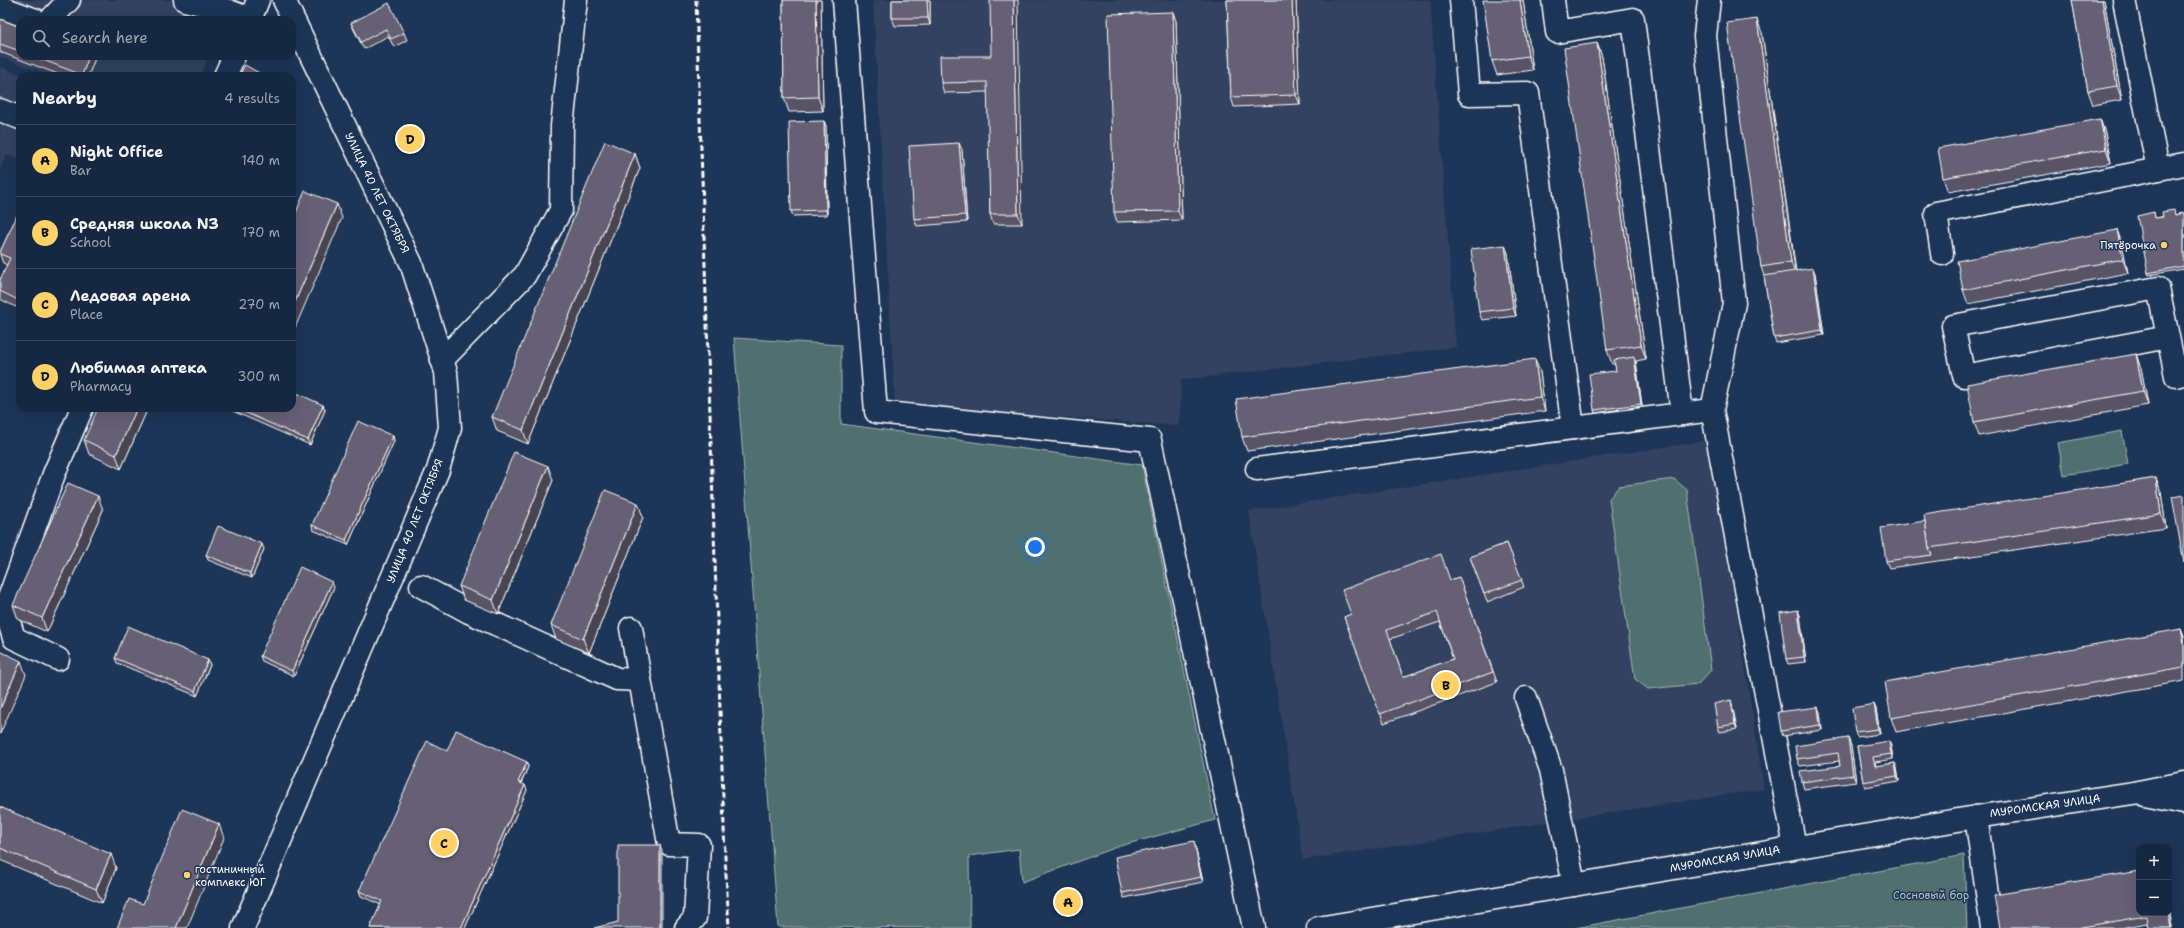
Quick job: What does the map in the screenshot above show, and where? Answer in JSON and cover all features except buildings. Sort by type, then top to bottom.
[{"type":"main road","points":[[54,16],[69,0]]},
{"type":"main road","points":[[185,0],[229,11],[253,13]]},
{"type":"main road","name":"УЛИЦА 40 ЛЕТ ОКТЯБРЯ","points":[[284,0],[292,16]]},
{"type":"main road","points":[[442,360],[525,275],[561,210],[562,126],[576,0]]},
{"type":"main road","points":[[844,0],[876,412],[1150,440],[1254,928]]},
{"type":"main road","points":[[1461,0],[1469,94],[1528,93],[1572,428]]},
{"type":"main road","points":[[1553,0],[1557,32],[1633,19],[1682,414]]},
{"type":"main road","points":[[1709,0],[1705,36],[1734,303],[1712,410],[1794,847]]},
{"type":"main road","points":[[2124,0],[2158,169]]},
{"type":"main road","points":[[0,7],[25,16]]},
{"type":"main road","name":"УЛИЦА 40 ЛЕТ ОКТЯБРЯ","points":[[242,928],[438,470],[450,428],[446,372],[411,263],[296,25]]},
{"type":"main road","points":[[227,72],[232,60]]},
{"type":"main road","points":[[0,110],[16,116]]},
{"type":"main road","points":[[1942,254],[1936,212],[2184,164]]},
{"type":"main road","points":[[2168,337],[1964,376],[1953,326],[2158,288],[2176,376],[2184,374]]},
{"type":"main road","points":[[1257,469],[1712,410]]},
{"type":"main road","points":[[58,659],[14,638],[5,609],[54,474],[80,412]]},
{"type":"main road","points":[[421,586],[469,612],[617,678],[640,680]]},
{"type":"main road","points":[[631,628],[669,844],[699,845],[695,918],[686,928]]},
{"type":"main road","points":[[1526,698],[1552,770],[1574,885]]},
{"type":"main road","name":"МУРОМСКАЯ УЛИЦА","points":[[1318,928],[1794,847],[2134,793],[2184,783]]},
{"type":"main road","name":"МУРОМСКАЯ УЛИЦА","points":[[2134,793],[2184,803]]},
{"type":"main road","points":[[1976,817],[1992,928]]},
{"type":"shaded area","points":[[0,0],[223,0],[225,16],[16,16],[16,60],[207,60],[202,72],[40,72],[0,57]]},
{"type":"shaded area","points":[[873,0],[1430,0],[1456,347],[1181,380],[1180,426],[895,405]]},
{"type":"shaded area","points":[[0,67],[16,73],[16,158],[6,154],[0,170]]},
{"type":"shaded area","points":[[1710,440],[1764,789],[1303,860],[1249,511]]},
{"type":"green space","points":[[734,338],[841,345],[841,424],[1142,465],[1215,820],[1120,846],[1022,882],[1019,849],[969,856],[970,928],[778,927]]},
{"type":"green space","points":[[2122,431],[2128,464],[2064,475],[2058,443]]},
{"type":"green space","points":[[1674,479],[1687,490],[1711,670],[1698,684],[1648,689],[1635,679],[1609,499],[1619,486]]},
{"type":"green space","name":"Сосновый бор","points":[[1964,855],[1967,928],[1575,928]]},
{"type":"railway","points":[[696,0],[725,857],[729,928]]},
{"type":"place","name":"Любимая аптека","points":[[410,139]]},
{"type":"place","name":"Пятёрочка","points":[[2164,245]]},
{"type":"place","name":"Средняя школа N3","points":[[1446,685]]},
{"type":"place","name":"Ледовая арена","points":[[444,843]]},
{"type":"place","name":"гостиничный комплекс ЮГ","points":[[187,875]]},
{"type":"place","name":"Night Office","points":[[1068,902]]}]
